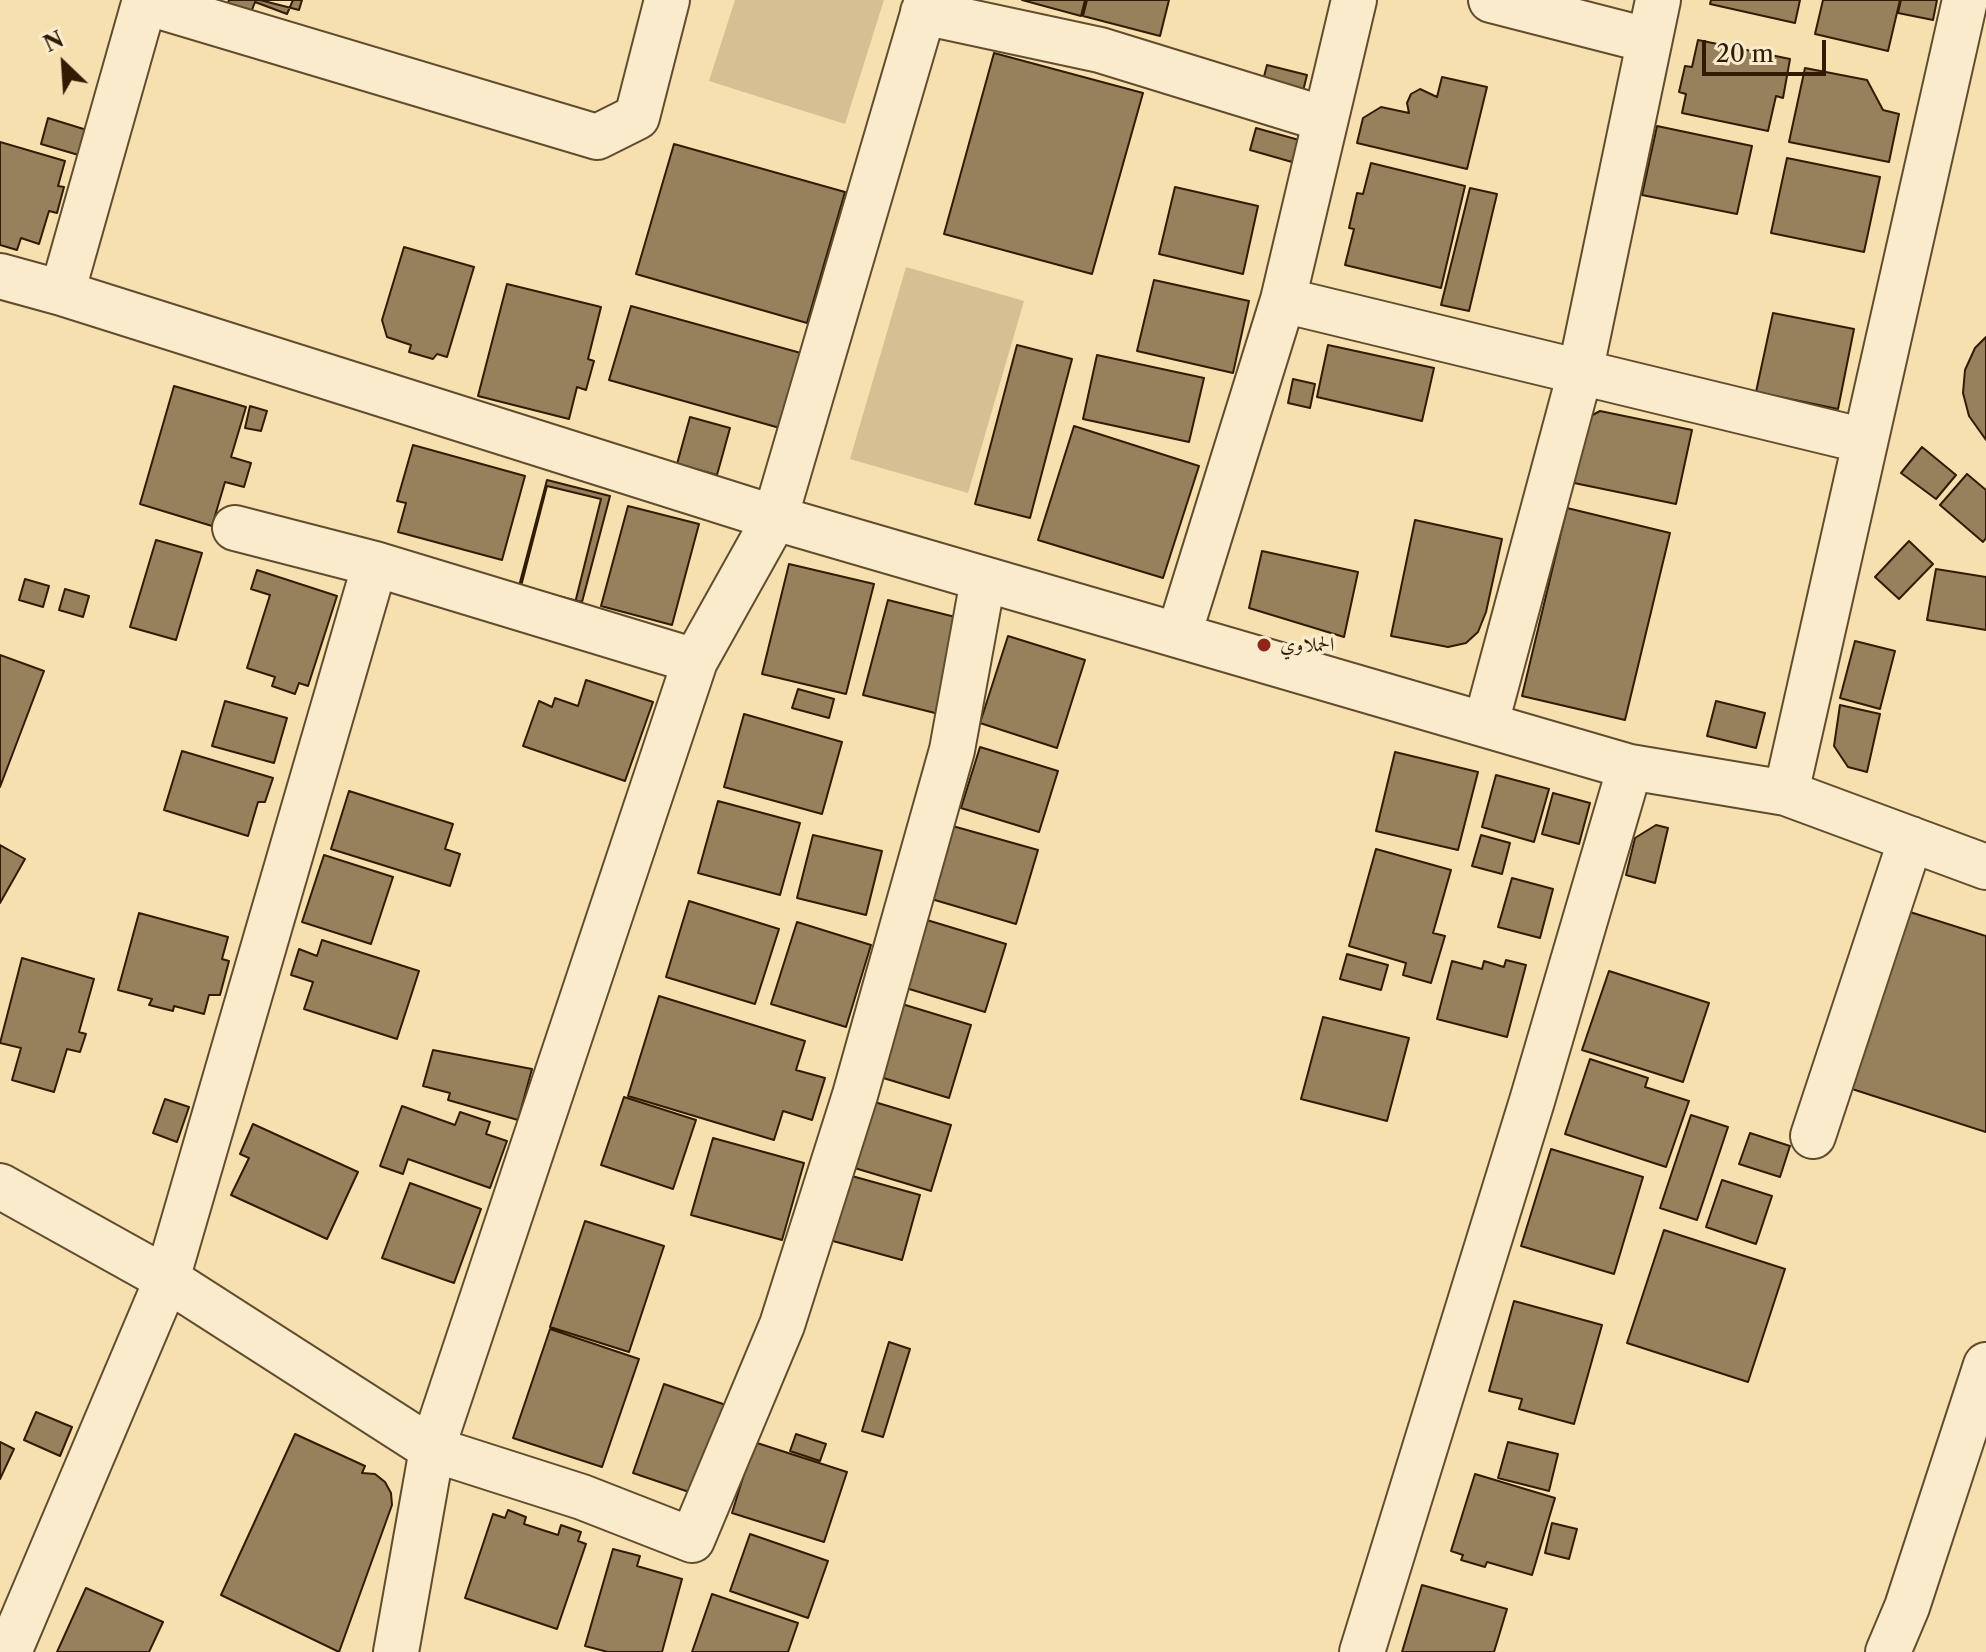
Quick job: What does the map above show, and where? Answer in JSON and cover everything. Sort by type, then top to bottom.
[{"type":"street","points":[[62,293],[145,1],[597,137],[637,117],[667,0]]},
{"type":"street","points":[[1179,634],[1283,300],[1354,0]]},
{"type":"street","points":[[1486,723],[1580,373],[1653,20],[1491,0]]},
{"type":"street","points":[[1786,793],[1965,0]]},
{"type":"street","points":[[396,1652],[432,1449],[695,661],[775,518],[925,6],[1100,50],[1324,119]]},
{"type":"street","points":[[0,276],[983,580],[1179,634],[1630,767],[1786,793],[1986,867]]},
{"type":"street","points":[[1283,300],[1865,441]]},
{"type":"street","points":[[235,528],[375,564],[695,661]]},
{"type":"street","points":[[9,1652],[16,1594],[167,1279],[375,564]]},
{"type":"street","points":[[0,1186],[167,1279],[432,1449],[582,1497],[692,1540],[782,1325],[855,1095],[952,750],[983,580]]},
{"type":"street","points":[[1362,1652],[1532,1101],[1630,767]]},
{"type":"street","points":[[1813,1136],[1911,839]]},
{"type":"street","points":[[1888,1652],[1907,1607],[1986,1365]]},
{"type":"shaded area","points":[[735,0],[884,0],[845,124],[709,81]]},
{"type":"shaded area","points":[[906,267],[1024,301],[968,493],[850,459]]},
{"type":"building","points":[[229,0],[293,0],[287,14],[255,2],[248,20],[225,12]]},
{"type":"building","points":[[260,0],[302,0],[299,10]]},
{"type":"building","points":[[1022,0],[1085,0],[1081,16]]},
{"type":"building","points":[[1087,0],[1169,0],[1160,36],[1083,16]]},
{"type":"building","points":[[1711,0],[1800,0],[1795,23],[1710,4]]},
{"type":"building","points":[[1823,0],[1900,0],[1888,51],[1815,34]]},
{"type":"building","points":[[1901,0],[1937,0],[1933,20],[1898,13]]},
{"type":"building","points":[[1698,40],[1790,59],[1783,98],[1776,96],[1768,131],[1682,113],[1686,94],[1679,92],[1685,66],[1692,67]]},
{"type":"building","points":[[994,53],[1143,93],[1092,274],[944,234]]},
{"type":"building","points":[[1267,65],[1307,75],[1300,103],[1260,92]]},
{"type":"building","points":[[1805,68],[1867,80],[1883,110],[1899,114],[1889,162],[1789,142]]},
{"type":"building","points":[[1442,77],[1487,87],[1467,169],[1357,143],[1363,118],[1381,107],[1409,113],[1407,103],[1411,94],[1420,89],[1437,97]]},
{"type":"building","points":[[48,118],[90,131],[82,156],[41,144]]},
{"type":"building","points":[[1657,126],[1752,146],[1737,214],[1642,195]]},
{"type":"building","points":[[1256,128],[1299,140],[1292,162],[1250,150]]},
{"type":"building","points":[[0,142],[65,161],[58,186],[64,187],[57,213],[49,211],[39,244],[21,238],[17,250],[0,245]]},
{"type":"building","points":[[674,144],[845,192],[807,323],[636,274]]},
{"type":"building","points":[[1787,158],[1880,177],[1864,252],[1771,233]]},
{"type":"building","points":[[1371,163],[1465,186],[1441,288],[1345,265],[1354,229],[1349,228],[1357,193],[1363,194]]},
{"type":"building","points":[[1175,187],[1258,206],[1243,274],[1159,254]]},
{"type":"building","points":[[1470,188],[1497,194],[1469,311],[1441,305]]},
{"type":"building","points":[[404,247],[474,267],[447,357],[437,354],[433,359],[409,352],[411,345],[387,337],[382,320]]},
{"type":"building","points":[[1154,280],[1249,301],[1233,373],[1137,351]]},
{"type":"building","points":[[507,284],[601,307],[588,359],[594,361],[586,390],[577,387],[569,419],[478,396]]},
{"type":"building","points":[[631,306],[808,355],[787,430],[609,380]]},
{"type":"building","points":[[1773,313],[1854,329],[1838,409],[1756,392]]},
{"type":"building","points":[[1986,337],[1986,440],[1969,416],[1963,393],[1965,370],[1975,348]]},
{"type":"building","points":[[1017,345],[1072,359],[1030,518],[975,504]]},
{"type":"building","points":[[1328,345],[1434,368],[1422,421],[1317,397]]},
{"type":"building","points":[[1097,355],[1204,378],[1189,442],[1083,419]]},
{"type":"building","points":[[1293,379],[1315,384],[1310,408],[1288,403]]},
{"type":"building","points":[[174,386],[246,407],[231,457],[251,463],[244,487],[225,482],[212,526],[140,504]]},
{"type":"building","points":[[250,406],[267,411],[261,431],[245,428]]},
{"type":"building","points":[[1600,411],[1692,430],[1676,504],[1574,483],[1587,418]]},
{"type":"building","points":[[690,417],[730,428],[717,475],[677,464]]},
{"type":"building","points":[[1074,426],[1199,466],[1163,578],[1038,540]]},
{"type":"building","points":[[413,445],[525,476],[502,560],[398,532],[406,503],[397,501]]},
{"type":"building","points":[[1922,447],[1956,475],[1936,499],[1901,473]]},
{"type":"building","points":[[1967,474],[1986,490],[1986,538],[1983,542],[1940,505]]},
{"type":"building","points":[[547,480],[610,496],[582,602],[519,586]]},
{"type":"building","points":[[547,486],[601,499],[574,607],[519,594]]},
{"type":"building","points":[[628,506],[699,524],[672,625],[601,606]]},
{"type":"building","points":[[1567,508],[1670,533],[1625,720],[1522,696]]},
{"type":"building","points":[[1415,520],[1502,539],[1486,612],[1478,632],[1466,643],[1448,647],[1391,636]]},
{"type":"building","points":[[156,540],[202,553],[176,640],[130,627]]},
{"type":"building","points":[[1909,541],[1933,564],[1899,599],[1875,577]]},
{"type":"building","points":[[1262,551],[1358,572],[1344,637],[1249,608]]},
{"type":"building","points":[[789,564],[874,584],[846,694],[762,674]]},
{"type":"building","points":[[1936,569],[1986,577],[1986,630],[1927,620]]},
{"type":"building","points":[[257,570],[337,596],[308,686],[299,683],[295,694],[272,686],[275,677],[247,668],[270,595],[251,589]]},
{"type":"building","points":[[25,579],[49,586],[43,607],[19,600]]},
{"type":"building","points":[[65,589],[89,596],[83,617],[59,610]]},
{"type":"building","points":[[888,600],[967,620],[943,715],[863,695]]},
{"type":"building","points":[[1008,636],[1085,660],[1057,748],[980,723]]},
{"type":"building","points":[[1855,641],[1895,651],[1880,709],[1840,698]]},
{"type":"building","points":[[0,655],[44,671],[0,787]]},
{"type":"building","points":[[586,680],[653,702],[625,781],[523,746],[539,701],[552,707],[555,698],[578,706]]},
{"type":"building","points":[[798,689],[834,699],[829,718],[792,708]]},
{"type":"building","points":[[225,701],[287,718],[274,763],[212,746]]},
{"type":"building","points":[[1716,701],[1765,713],[1756,748],[1707,736]]},
{"type":"building","points":[[1840,705],[1880,714],[1867,772],[1848,767],[1834,746]]},
{"type":"building","points":[[744,714],[842,742],[822,814],[724,787]]},
{"type":"building","points":[[980,747],[1058,771],[1039,832],[961,808]]},
{"type":"building","points":[[182,751],[273,778],[265,802],[258,802],[248,836],[164,810]]},
{"type":"building","points":[[1395,752],[1478,772],[1458,850],[1376,831]]},
{"type":"building","points":[[1496,775],[1549,789],[1534,842],[1482,827]]},
{"type":"building","points":[[349,791],[453,824],[445,849],[460,854],[450,886],[331,849]]},
{"type":"building","points":[[1553,793],[1590,803],[1579,844],[1542,834]]},
{"type":"building","points":[[718,801],[800,823],[780,895],[698,873]]},
{"type":"building","points":[[949,825],[1038,850],[1016,924],[928,898]]},
{"type":"building","points":[[1656,825],[1668,828],[1655,883],[1626,875],[1635,838]]},
{"type":"building","points":[[813,835],[882,851],[866,915],[797,898]]},
{"type":"building","points":[[1481,835],[1510,843],[1502,874],[1472,866]]},
{"type":"building","points":[[0,845],[25,859],[0,903]]},
{"type":"building","points":[[1376,849],[1451,870],[1433,933],[1445,936],[1431,983],[1403,975],[1406,963],[1349,946]]},
{"type":"building","points":[[324,855],[393,877],[371,944],[302,922]]},
{"type":"building","points":[[1512,878],[1553,889],[1540,938],[1498,927]]},
{"type":"building","points":[[689,901],[779,929],[755,1004],[666,977]]},
{"type":"building","points":[[1910,912],[1986,936],[1986,1132],[1852,1089]]},
{"type":"building","points":[[139,913],[228,937],[222,959],[229,961],[220,995],[209,995],[204,1014],[174,1006],[173,1011],[149,1005],[152,999],[118,990]]},
{"type":"building","points":[[917,917],[1006,944],[985,1012],[896,985]]},
{"type":"building","points":[[797,922],[871,945],[846,1027],[771,1004]]},
{"type":"building","points":[[322,940],[419,971],[397,1039],[304,1009],[313,982],[291,975],[299,949],[317,956]]},
{"type":"building","points":[[1347,954],[1388,965],[1381,990],[1340,979]]},
{"type":"building","points":[[22,958],[94,979],[79,1032],[86,1034],[80,1052],[67,1049],[54,1092],[12,1080],[21,1048],[0,1043]]},
{"type":"building","points":[[1506,960],[1526,965],[1507,1037],[1437,1019],[1452,961],[1482,969],[1484,961],[1504,967]]},
{"type":"building","points":[[1609,971],[1709,1003],[1683,1082],[1582,1050]]},
{"type":"building","points":[[659,996],[805,1041],[796,1070],[825,1078],[812,1120],[783,1111],[774,1140],[628,1096]]},
{"type":"building","points":[[902,1004],[971,1025],[949,1098],[880,1077]]},
{"type":"building","points":[[1323,1017],[1409,1038],[1387,1121],[1301,1099]]},
{"type":"building","points":[[433,1050],[532,1069],[518,1120],[448,1100],[450,1093],[423,1086]]},
{"type":"building","points":[[1590,1059],[1648,1078],[1645,1087],[1689,1101],[1666,1167],[1565,1134]]},
{"type":"building","points":[[624,1097],[696,1120],[673,1189],[601,1165]]},
{"type":"building","points":[[165,1099],[189,1107],[177,1142],[153,1133]]},
{"type":"building","points":[[868,1100],[951,1125],[931,1191],[848,1166]]},
{"type":"building","points":[[402,1106],[455,1125],[460,1112],[490,1122],[486,1134],[507,1141],[490,1188],[408,1159],[403,1174],[380,1166]]},
{"type":"building","points":[[1691,1115],[1728,1127],[1697,1220],[1660,1208]]},
{"type":"building","points":[[253,1124],[358,1172],[327,1239],[231,1195],[249,1158],[240,1154]]},
{"type":"building","points":[[1750,1133],[1790,1146],[1780,1177],[1739,1164]]},
{"type":"building","points":[[713,1138],[804,1163],[782,1240],[691,1215]]},
{"type":"building","points":[[1551,1149],[1643,1177],[1614,1274],[1521,1246]]},
{"type":"building","points":[[841,1173],[920,1195],[902,1260],[822,1238]]},
{"type":"building","points":[[1722,1180],[1772,1196],[1756,1244],[1706,1227]]},
{"type":"building","points":[[410,1183],[481,1209],[454,1283],[382,1258]]},
{"type":"building","points":[[585,1221],[664,1246],[629,1352],[550,1327]]},
{"type":"building","points":[[1664,1230],[1785,1269],[1748,1382],[1627,1343]]},
{"type":"building","points":[[1514,1301],[1602,1325],[1574,1424],[1519,1409],[1522,1399],[1489,1391]]},
{"type":"building","points":[[550,1329],[639,1359],[602,1467],[513,1438]]},
{"type":"building","points":[[889,1342],[910,1349],[883,1437],[862,1431]]},
{"type":"building","points":[[664,1384],[726,1405],[695,1494],[633,1473]]},
{"type":"building","points":[[36,1412],[72,1427],[60,1456],[24,1440]]},
{"type":"building","points":[[295,1434],[365,1466],[362,1473],[375,1474],[385,1482],[391,1493],[392,1505],[339,1652],[221,1595]]},
{"type":"building","points":[[796,1434],[826,1444],[820,1461],[790,1451]]},
{"type":"building","points":[[0,1442],[14,1449],[0,1479]]},
{"type":"building","points":[[754,1442],[847,1472],[824,1542],[732,1513]]},
{"type":"building","points":[[1508,1442],[1558,1454],[1549,1491],[1498,1478]]},
{"type":"building","points":[[1475,1474],[1555,1498],[1532,1575],[1487,1562],[1485,1567],[1461,1560],[1463,1555],[1451,1551]]},
{"type":"building","points":[[508,1510],[526,1517],[524,1524],[558,1535],[561,1525],[581,1532],[578,1541],[586,1544],[557,1629],[465,1598],[493,1514],[505,1518]]},
{"type":"building","points":[[1552,1523],[1577,1529],[1569,1559],[1545,1553]]},
{"type":"building","points":[[750,1534],[828,1561],[808,1618],[730,1591]]},
{"type":"building","points":[[613,1549],[640,1556],[637,1566],[682,1579],[662,1652],[608,1652],[585,1646]]},
{"type":"building","points":[[1422,1585],[1507,1609],[1494,1652],[1402,1652]]},
{"type":"building","points":[[86,1588],[163,1622],[149,1652],[57,1652]]},
{"type":"building","points":[[712,1594],[798,1623],[788,1652],[692,1652]]},
{"type":"place","name":"الحملاوي","points":[[1264,645]]}]
